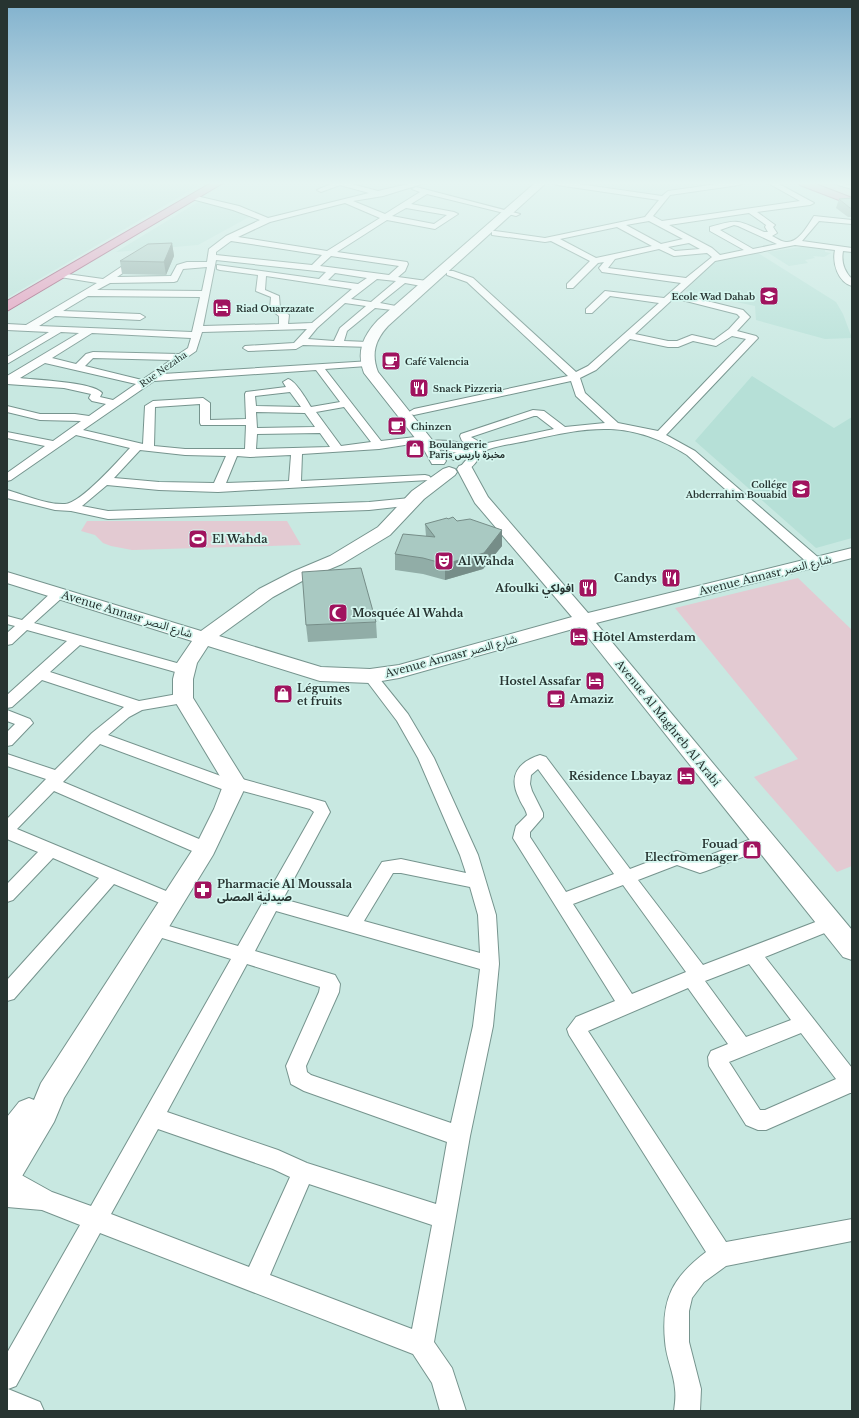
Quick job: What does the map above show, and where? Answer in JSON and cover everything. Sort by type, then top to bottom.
[{"type":"main road","points":[[7,307],[106,249]]},
{"type":"main road","points":[[456,473],[424,439],[378,382],[367,363],[368,345],[379,327],[398,309],[431,284],[471,249]]},
{"type":"main road","points":[[456,473],[439,444],[382,370],[378,361],[377,350],[380,340],[389,328],[431,284],[450,273],[477,249]]},
{"type":"main road","points":[[439,444],[456,448],[478,448]]},
{"type":"main road","points":[[420,490],[456,473]]},
{"type":"main road","points":[[7,1172],[44,1112],[51,1092],[205,849],[219,824],[234,785],[183,698],[183,679],[187,663],[203,638],[266,593],[361,546],[384,531],[420,490],[456,473]]},
{"type":"main road","name":"Avenue Al Maghreb Al Arabi","points":[[456,473],[584,620],[852,949]]},
{"type":"main road","name":"Avenue Annasr شارع النصر","points":[[7,577],[320,674],[370,676],[424,665],[584,620],[852,553]]},
{"type":"main road","points":[[7,1140],[33,1107],[51,1092]]},
{"type":"street","name":"Rue Nezaha","points":[[7,478],[193,349],[205,294],[214,264],[212,251],[214,249]]},
{"type":"street","points":[[266,262],[282,249]]},
{"type":"street","points":[[292,249],[404,264],[402,269],[391,278]]},
{"type":"street","points":[[313,269],[337,249]]},
{"type":"street","points":[[574,249],[588,256],[594,261]]},
{"type":"street","points":[[570,286],[594,261],[651,249]]},
{"type":"street","points":[[667,249],[677,254],[709,250],[717,257]]},
{"type":"street","points":[[414,412],[575,377],[592,368],[629,336],[706,263],[717,257],[761,249]]},
{"type":"street","points":[[839,249],[841,259],[837,263],[846,278],[852,283]]},
{"type":"street","points":[[841,249],[852,250]]},
{"type":"street","points":[[28,328],[106,281],[146,254]]},
{"type":"street","points":[[612,257],[603,268],[605,270],[686,281]]},
{"type":"street","points":[[62,275],[106,281],[174,279],[180,268],[187,265],[214,264],[241,260],[333,270],[431,284]]},
{"type":"street","points":[[214,264],[262,274],[358,288]]},
{"type":"street","points":[[321,282],[333,270]]},
{"type":"street","points":[[450,273],[470,280],[575,377],[580,394],[615,426]]},
{"type":"street","points":[[262,274],[260,291],[275,296],[276,309],[284,315],[283,327]]},
{"type":"street","points":[[248,348],[296,346],[314,326],[343,300],[375,276]]},
{"type":"street","points":[[338,343],[343,330],[403,280]]},
{"type":"street","points":[[589,311],[604,294],[612,292],[669,298],[744,315],[745,317],[732,331],[716,343],[692,338],[678,344],[668,344],[629,336]]},
{"type":"street","points":[[85,293],[205,294]]},
{"type":"street","points":[[132,333],[149,294]]},
{"type":"street","points":[[343,300],[398,309]]},
{"type":"street","points":[[52,313],[140,317]]},
{"type":"street","points":[[7,327],[132,333],[197,332],[314,326]]},
{"type":"street","points":[[7,361],[60,330]]},
{"type":"street","points":[[8,380],[89,331]]},
{"type":"street","points":[[660,435],[752,340],[751,337],[736,334],[732,331]]},
{"type":"street","points":[[301,342],[368,345]]},
{"type":"street","points":[[186,376],[193,349]]},
{"type":"street","points":[[78,368],[89,356],[93,355],[182,357]]},
{"type":"street","points":[[42,360],[148,380],[367,363]]},
{"type":"street","points":[[318,366],[378,446]]},
{"type":"street","points":[[279,369],[338,450]]},
{"type":"street","points":[[8,380],[89,389],[97,392],[94,398],[114,403]]},
{"type":"street","points":[[250,454],[252,426],[249,394],[294,389]]},
{"type":"street","points":[[70,507],[74,506],[142,448],[150,406],[153,404],[203,401],[205,403],[205,423],[323,430]]},
{"type":"street","points":[[250,409],[310,410],[346,404]]},
{"type":"street","points":[[7,409],[40,417],[75,417],[90,420]]},
{"type":"street","points":[[478,448],[466,439],[465,436],[533,413],[540,413],[561,429]]},
{"type":"street","points":[[456,473],[478,448],[561,429],[615,426],[637,428],[660,435],[691,453],[815,562]]},
{"type":"street","points":[[73,431],[142,448],[232,454],[338,450],[424,439]]},
{"type":"street","points":[[7,434],[54,445]]},
{"type":"street","points":[[456,473],[478,448]]},
{"type":"street","points":[[295,485],[297,452]]},
{"type":"street","points":[[218,488],[232,454]]},
{"type":"street","points":[[104,481],[159,486],[218,488],[295,485],[420,490]]},
{"type":"street","points":[[7,494],[61,507],[70,507],[108,516],[369,506],[420,490]]},
{"type":"street","points":[[7,641],[58,593]]},
{"type":"street","points":[[7,620],[186,670]]},
{"type":"street","points":[[7,704],[77,640]]},
{"type":"street","points":[[40,674],[138,706]]},
{"type":"street","points":[[370,676],[403,718],[426,758],[469,855],[487,915],[490,964],[483,1026],[459,1136],[421,1345]]},
{"type":"street","points":[[172,901],[7,831],[55,780],[124,713],[138,706],[183,698]]},
{"type":"street","points":[[7,715],[25,723],[7,741]]},
{"type":"street","points":[[7,1377],[244,956],[322,812],[322,809],[315,804],[234,785],[97,738]]},
{"type":"street","points":[[7,760],[55,780],[205,849]]},
{"type":"street","points":[[628,1004],[522,838],[522,830],[535,817],[535,813],[522,788],[521,779],[531,765],[540,761],[626,877],[696,976],[741,1047]]},
{"type":"street","points":[[562,901],[677,858],[700,866],[765,841]]},
{"type":"street","points":[[7,895],[50,850]]},
{"type":"street","points":[[352,926],[388,867],[401,866],[477,882]]},
{"type":"street","points":[[7,993],[111,876]]},
{"type":"street","points":[[272,903],[490,964]]},
{"type":"street","points":[[721,1256],[579,1035],[577,1028],[583,1023],[628,1004],[830,923]]},
{"type":"street","points":[[155,929],[328,981],[330,984],[329,992],[296,1066],[298,1077],[304,1082],[459,1136]]},
{"type":"street","points":[[752,954],[805,1022],[851,1083],[766,1120],[758,1120],[754,1118],[718,1062],[718,1057],[805,1022]]},
{"type":"street","points":[[153,1117],[278,1160],[303,1172],[445,1218]]},
{"type":"street","points":[[255,1281],[303,1172]]},
{"type":"street","points":[[7,1178],[45,1200],[421,1345],[443,1377],[453,1411]]},
{"type":"street","points":[[7,1196],[45,1200]]},
{"type":"street","points":[[687,1411],[688,1390],[677,1342],[677,1311],[682,1292],[696,1274],[721,1256],[852,1230]]},
{"type":"street","points":[[7,1401],[31,1411]]},
{"type":"shaded area","points":[[7,249],[90,249],[7,298]]},
{"type":"shaded area","points":[[121,249],[149,249],[116,252]]},
{"type":"shaded area","points":[[786,249],[825,249],[825,252],[831,253],[824,257],[813,256],[815,258],[805,260],[808,263],[789,266],[767,252]]},
{"type":"shaded area","name":"Ecole Wad Dahab","points":[[758,253],[836,302],[843,314],[852,338],[825,339],[756,320],[755,306],[685,291],[716,259]]},
{"type":"shaded area","name":"Collége Abderrahim Bouabid","points":[[752,376],[834,428],[852,417],[852,538],[816,548],[695,441]]},
{"type":"shaded area","name":"El Wahda","points":[[87,521],[287,521],[301,545],[132,550],[111,546],[103,543],[95,535],[81,531]]},
{"type":"shaded area","points":[[798,578],[852,630],[852,866],[837,872],[754,777],[798,759],[675,608]]},
{"type":"building","points":[[139,249],[169,249],[164,262],[120,261]]},
{"type":"building","points":[[453,517],[457,521],[470,519],[502,530],[484,553],[445,564],[423,558],[395,554],[403,534],[435,537],[425,524]]},
{"type":"building","name":"Mosquée Al Wahda","points":[[361,568],[376,622],[306,625],[302,572]]},
{"type":"place","name":"Ecole Wad Dahab","points":[[769,296]]},
{"type":"place","name":"Riad Ouarzazate","points":[[222,308]]},
{"type":"place","name":"Café Valencia","points":[[391,361]]},
{"type":"place","name":"Snack Pizzeria","points":[[419,388]]},
{"type":"place","name":"Chinzen","points":[[397,426]]},
{"type":"place","name":"Boulangerie Paris مخبزة باريس","points":[[415,449]]},
{"type":"place","name":"Collége Abderrahim Bouabid","points":[[801,489]]},
{"type":"place","name":"El Wahda","points":[[198,539]]},
{"type":"place","name":"Al Wahda","points":[[444,561]]},
{"type":"place","name":"Candys","points":[[671,578]]},
{"type":"place","name":"Afoulki افولكي","points":[[588,588]]},
{"type":"place","name":"Mosquée Al Wahda","points":[[338,613]]},
{"type":"place","name":"Hôtel Amsterdam","points":[[579,637]]},
{"type":"place","name":"Hostel Assafar","points":[[595,681]]},
{"type":"place","name":"Légumes et fruits","points":[[283,694]]},
{"type":"place","name":"Amaziz","points":[[556,699]]},
{"type":"place","name":"Résidence Lbayaz","points":[[686,776]]},
{"type":"place","name":"Fouad Electromenager","points":[[752,850]]},
{"type":"place","name":"Pharmacie Al Moussala صيدلية المصلى","points":[[203,890]]}]
